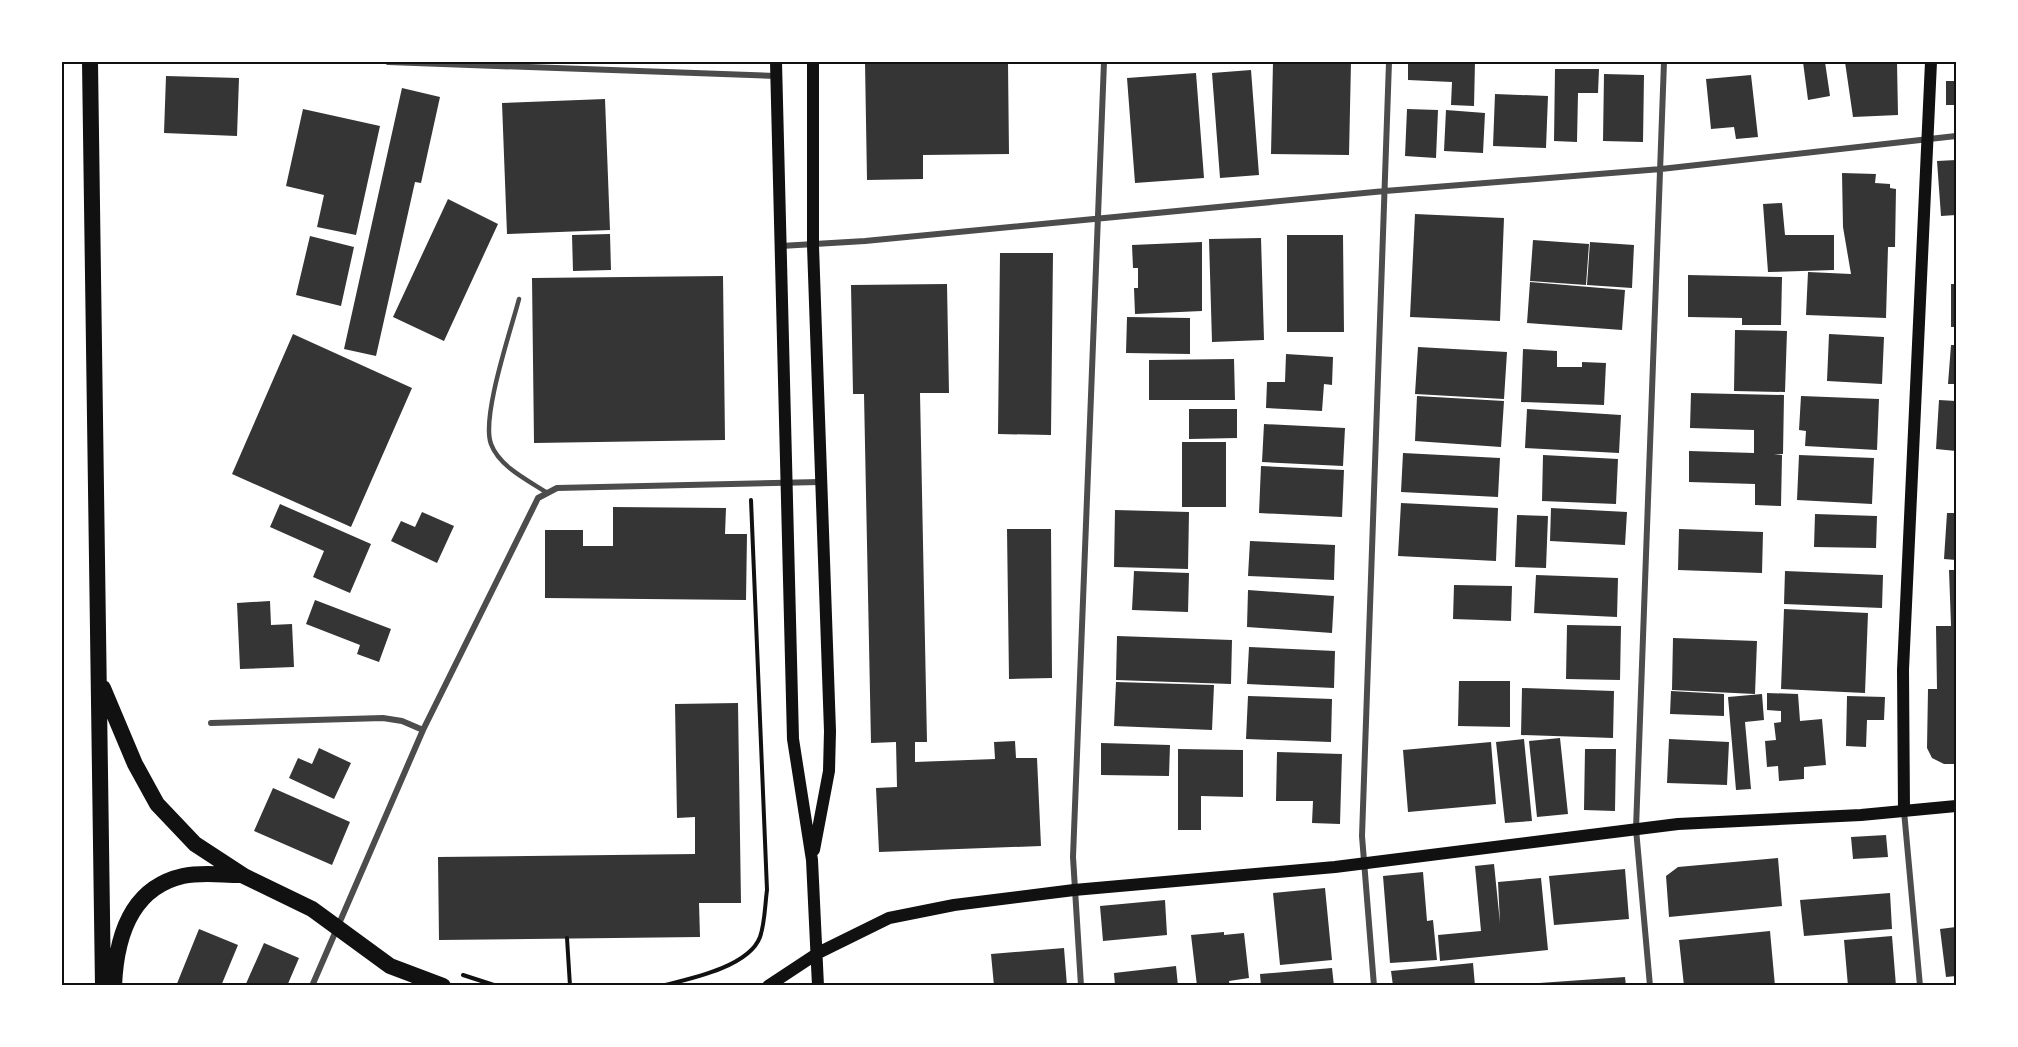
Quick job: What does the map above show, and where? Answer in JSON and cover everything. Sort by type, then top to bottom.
[{"type":"highway","points":[[90,62],[103,986]]},
{"type":"highway","points":[[99,679],[135,764],[157,804],[195,844],[244,876],[287,895],[337,926],[390,966],[405,986]]},
{"type":"highway","points":[[114,986],[115,955],[124,926],[143,900],[164,884],[184,876],[244,876]]},
{"type":"highway","points":[[390,966],[443,986]]},
{"type":"main road","points":[[776,62],[793,739],[812,860],[818,986]]},
{"type":"main road","points":[[812,860],[830,761],[813,246],[813,62]]},
{"type":"main road","points":[[1904,812],[1902,777],[1904,658],[1931,62]]},
{"type":"main road","points":[[766,985],[818,952],[877,924],[901,915],[962,903],[1074,890],[1364,864],[1636,829],[1904,812],[1956,806]]},
{"type":"street","points":[[388,62],[777,76]]},
{"type":"street","points":[[1081,986],[1073,857],[1104,62]]},
{"type":"street","points":[[1374,986],[1362,836],[1389,62]]},
{"type":"street","points":[[1650,986],[1636,829],[1664,62]]},
{"type":"street","points":[[781,246],[813,246],[1385,191],[1661,169],[1956,136]]},
{"type":"street","points":[[312,986],[423,730],[531,509],[546,492],[557,488],[820,482]]},
{"type":"street","points":[[211,723],[383,718],[402,721],[423,730]]},
{"type":"street","points":[[1904,812],[1920,986]]},
{"type":"lane","points":[[519,299],[488,419],[491,444],[503,461],[546,492]]},
{"type":"path","points":[[661,986],[728,965],[751,951],[760,936],[767,890],[751,484]]},
{"type":"path","points":[[567,938],[570,986]]},
{"type":"building","points":[[865,62],[1008,63],[1009,154],[923,155],[923,179],[867,180]]},
{"type":"building","points":[[1273,62],[1351,62],[1349,155],[1271,154]]},
{"type":"building","points":[[1408,62],[1475,62],[1474,106],[1451,105],[1452,82],[1408,80]]},
{"type":"building","points":[[1803,62],[1825,62],[1830,96],[1808,100]]},
{"type":"building","points":[[1845,62],[1897,62],[1898,115],[1853,117]]},
{"type":"building","points":[[1555,69],[1599,69],[1598,93],[1578,93],[1577,142],[1554,141]]},
{"type":"building","points":[[1251,70],[1259,175],[1220,178],[1212,73]]},
{"type":"building","points":[[1196,73],[1204,178],[1135,183],[1127,78]]},
{"type":"building","points":[[1604,74],[1644,75],[1643,142],[1603,141]]},
{"type":"building","points":[[1751,75],[1758,137],[1736,139],[1734,127],[1711,129],[1706,79]]},
{"type":"building","points":[[166,76],[239,78],[237,136],[164,133]]},
{"type":"building","points":[[1946,81],[1956,81],[1956,105],[1946,105]]},
{"type":"building","points":[[402,88],[440,97],[421,183],[415,182],[376,356],[344,349]]},
{"type":"building","points":[[1495,94],[1548,96],[1546,148],[1493,146]]},
{"type":"building","points":[[605,99],[610,230],[507,234],[502,103]]},
{"type":"building","points":[[303,109],[380,126],[356,235],[317,227],[324,195],[286,186]]},
{"type":"building","points":[[1407,109],[1438,110],[1436,158],[1405,156]]},
{"type":"building","points":[[1446,110],[1485,113],[1483,153],[1444,151]]},
{"type":"building","points":[[1956,160],[1956,215],[1941,216],[1937,161]]},
{"type":"building","points":[[1842,173],[1876,174],[1875,183],[1890,184],[1890,188],[1896,189],[1895,247],[1888,247],[1886,318],[1806,315],[1808,272],[1851,274],[1843,227]]},
{"type":"building","points":[[448,199],[498,224],[444,341],[393,317]]},
{"type":"building","points":[[1782,203],[1785,235],[1834,235],[1834,270],[1768,272],[1763,204]]},
{"type":"building","points":[[1415,214],[1504,218],[1500,321],[1410,317]]},
{"type":"building","points":[[610,234],[611,270],[573,271],[572,235]]},
{"type":"building","points":[[1287,235],[1343,235],[1344,332],[1287,332]]},
{"type":"building","points":[[310,236],[354,247],[341,306],[296,295]]},
{"type":"building","points":[[1261,238],[1264,340],[1212,342],[1209,239]]},
{"type":"building","points":[[1533,240],[1589,244],[1586,285],[1530,281]]},
{"type":"building","points":[[1202,242],[1202,311],[1135,314],[1134,288],[1138,288],[1138,268],[1133,268],[1132,245]]},
{"type":"building","points":[[1590,242],[1634,245],[1632,288],[1587,285]]},
{"type":"building","points":[[1000,253],[1053,253],[1051,435],[998,434]]},
{"type":"building","points":[[1688,275],[1782,277],[1781,325],[1742,325],[1742,318],[1688,317]]},
{"type":"building","points":[[723,276],[725,440],[534,443],[532,278]]},
{"type":"building","points":[[1530,282],[1625,290],[1622,330],[1527,323]]},
{"type":"building","points":[[947,284],[949,393],[920,393],[927,742],[915,742],[915,762],[995,759],[994,742],[1015,741],[1016,758],[1037,758],[1041,846],[879,852],[876,788],[897,787],[896,742],[871,743],[864,394],[853,394],[851,285]]},
{"type":"building","points":[[1951,284],[1956,284],[1956,327],[1951,327]]},
{"type":"building","points":[[1127,317],[1190,318],[1190,354],[1126,353]]},
{"type":"building","points":[[1735,330],[1787,331],[1785,392],[1734,391]]},
{"type":"building","points":[[293,334],[412,388],[351,527],[232,474]]},
{"type":"building","points":[[1829,334],[1884,337],[1882,384],[1827,381]]},
{"type":"building","points":[[1951,345],[1956,345],[1956,384],[1948,384]]},
{"type":"building","points":[[1418,347],[1507,352],[1504,399],[1415,394]]},
{"type":"building","points":[[1523,349],[1557,351],[1557,367],[1582,367],[1582,362],[1606,363],[1604,405],[1521,402]]},
{"type":"building","points":[[1286,354],[1333,357],[1332,385],[1324,384],[1322,411],[1266,408],[1267,382],[1285,382]]},
{"type":"building","points":[[1234,359],[1235,400],[1149,400],[1149,360]]},
{"type":"building","points":[[1691,393],[1784,395],[1783,454],[1774,454],[1782,455],[1781,506],[1755,505],[1755,484],[1689,482],[1689,451],[1754,453],[1754,430],[1690,428]]},
{"type":"building","points":[[1417,396],[1504,401],[1501,447],[1415,441]]},
{"type":"building","points":[[1801,396],[1879,399],[1877,450],[1805,446],[1806,431],[1799,430]]},
{"type":"building","points":[[1939,400],[1956,401],[1956,451],[1936,449]]},
{"type":"building","points":[[1189,409],[1237,409],[1237,438],[1189,439]]},
{"type":"building","points":[[1527,409],[1621,415],[1619,453],[1525,448]]},
{"type":"building","points":[[1264,424],[1345,428],[1343,466],[1262,462]]},
{"type":"building","points":[[1182,442],[1226,442],[1226,507],[1182,507]]},
{"type":"building","points":[[1403,453],[1500,458],[1498,497],[1401,492]]},
{"type":"building","points":[[1543,455],[1618,459],[1616,504],[1542,501]]},
{"type":"building","points":[[1799,455],[1874,458],[1872,504],[1797,500]]},
{"type":"building","points":[[1261,466],[1344,470],[1342,517],[1259,513]]},
{"type":"building","points":[[1401,503],[1498,508],[1496,561],[1398,556]]},
{"type":"building","points":[[280,504],[371,544],[350,593],[313,577],[324,551],[270,527]]},
{"type":"building","points":[[613,507],[726,508],[725,534],[747,534],[746,600],[545,598],[545,530],[583,530],[583,546],[613,546]]},
{"type":"building","points":[[1551,508],[1627,512],[1625,545],[1550,541]]},
{"type":"building","points":[[1115,510],[1189,512],[1188,569],[1114,567]]},
{"type":"building","points":[[422,512],[454,526],[437,563],[391,541],[401,521],[415,527]]},
{"type":"building","points":[[1947,513],[1956,513],[1956,560],[1944,559]]},
{"type":"building","points":[[1815,514],[1877,516],[1876,548],[1814,547]]},
{"type":"building","points":[[1517,515],[1548,516],[1546,568],[1515,567]]},
{"type":"building","points":[[1007,529],[1051,529],[1052,678],[1009,679]]},
{"type":"building","points":[[1679,529],[1763,532],[1762,573],[1678,570]]},
{"type":"building","points":[[1250,541],[1335,545],[1334,580],[1248,576]]},
{"type":"building","points":[[1949,570],[1956,570],[1956,764],[1944,764],[1932,758],[1927,748],[1928,689],[1937,689],[1936,626],[1951,626]]},
{"type":"building","points":[[1134,571],[1189,573],[1188,612],[1132,610]]},
{"type":"building","points":[[1785,571],[1883,575],[1882,608],[1784,604]]},
{"type":"building","points":[[1536,575],[1618,578],[1617,617],[1534,613]]},
{"type":"building","points":[[1454,585],[1512,586],[1511,621],[1453,619]]},
{"type":"building","points":[[1248,590],[1334,596],[1332,633],[1247,627]]},
{"type":"building","points":[[315,600],[391,629],[379,662],[357,654],[360,645],[306,624]]},
{"type":"building","points":[[270,601],[271,625],[292,624],[294,667],[240,669],[237,603]]},
{"type":"building","points":[[1784,609],[1868,613],[1865,693],[1781,689]]},
{"type":"building","points":[[1567,625],[1621,626],[1620,680],[1566,679]]},
{"type":"building","points":[[1117,636],[1232,640],[1231,684],[1116,680]]},
{"type":"building","points":[[1673,638],[1757,641],[1755,694],[1672,690]]},
{"type":"building","points":[[1249,647],[1335,651],[1334,688],[1247,684]]},
{"type":"building","points":[[1459,681],[1510,681],[1510,727],[1458,726]]},
{"type":"building","points":[[1116,682],[1214,685],[1212,730],[1114,726]]},
{"type":"building","points":[[1522,688],[1614,691],[1613,738],[1521,735]]},
{"type":"building","points":[[1671,691],[1724,694],[1724,716],[1670,714]]},
{"type":"building","points":[[1767,693],[1798,694],[1800,721],[1822,719],[1826,765],[1804,767],[1804,779],[1779,781],[1778,766],[1767,767],[1765,741],[1776,740],[1774,723],[1781,722],[1781,711],[1767,710]]},
{"type":"building","points":[[1762,694],[1764,720],[1745,722],[1751,789],[1736,790],[1728,697]]},
{"type":"building","points":[[1248,696],[1332,699],[1331,742],[1246,739]]},
{"type":"building","points":[[1847,696],[1885,697],[1884,720],[1867,720],[1866,747],[1846,746]]},
{"type":"building","points":[[738,703],[741,903],[699,903],[700,937],[439,940],[438,857],[695,854],[695,817],[677,818],[675,704]]},
{"type":"building","points":[[1560,738],[1568,814],[1537,817],[1529,741]]},
{"type":"building","points":[[1524,739],[1532,821],[1505,823],[1496,742]]},
{"type":"building","points":[[1669,739],[1729,742],[1727,785],[1667,783]]},
{"type":"building","points":[[1491,742],[1496,804],[1408,812],[1403,750]]},
{"type":"building","points":[[1101,743],[1170,745],[1169,776],[1101,775]]},
{"type":"building","points":[[319,748],[351,763],[334,799],[289,778],[298,758],[312,764]]},
{"type":"building","points":[[1178,749],[1243,750],[1243,797],[1201,796],[1201,830],[1178,830]]},
{"type":"building","points":[[1585,749],[1616,749],[1615,811],[1584,810]]},
{"type":"building","points":[[1277,752],[1342,754],[1340,824],[1312,823],[1313,801],[1276,801]]},
{"type":"building","points":[[273,788],[350,822],[332,865],[254,831]]},
{"type":"building","points":[[1886,835],[1888,857],[1853,859],[1851,837]]},
{"type":"building","points":[[1778,858],[1782,906],[1669,917],[1666,876],[1678,867]]},
{"type":"building","points":[[1494,864],[1500,923],[1498,882],[1541,878],[1548,950],[1440,961],[1438,935],[1481,931],[1475,866]]},
{"type":"building","points":[[1625,869],[1629,919],[1554,925],[1549,876]]},
{"type":"building","points":[[1423,872],[1427,921],[1433,920],[1437,960],[1390,963],[1383,876]]},
{"type":"building","points":[[1325,888],[1332,960],[1280,965],[1273,893]]},
{"type":"building","points":[[1890,893],[1892,929],[1804,936],[1800,900]]},
{"type":"building","points":[[1165,900],[1167,935],[1103,941],[1100,906]]},
{"type":"building","points":[[1956,927],[1956,976],[1946,977],[1940,929]]},
{"type":"building","points":[[199,929],[238,945],[221,986],[176,986]]},
{"type":"building","points":[[1770,931],[1775,986],[1684,986],[1679,940]]},
{"type":"building","points":[[1224,932],[1224,935],[1244,933],[1249,978],[1229,981],[1230,986],[1197,986],[1191,935]]},
{"type":"building","points":[[1892,936],[1896,986],[1848,986],[1844,940]]},
{"type":"building","points":[[264,943],[299,958],[287,986],[245,986]]},
{"type":"building","points":[[1064,948],[1067,986],[994,986],[991,954]]},
{"type":"building","points":[[1473,963],[1475,986],[1393,986],[1391,971]]},
{"type":"building","points":[[1176,966],[1178,986],[1115,986],[1114,973]]},
{"type":"building","points":[[1332,968],[1334,986],[1261,986],[1260,974]]},
{"type":"building","points":[[1625,977],[1626,986],[1525,986],[1525,984]]}]
